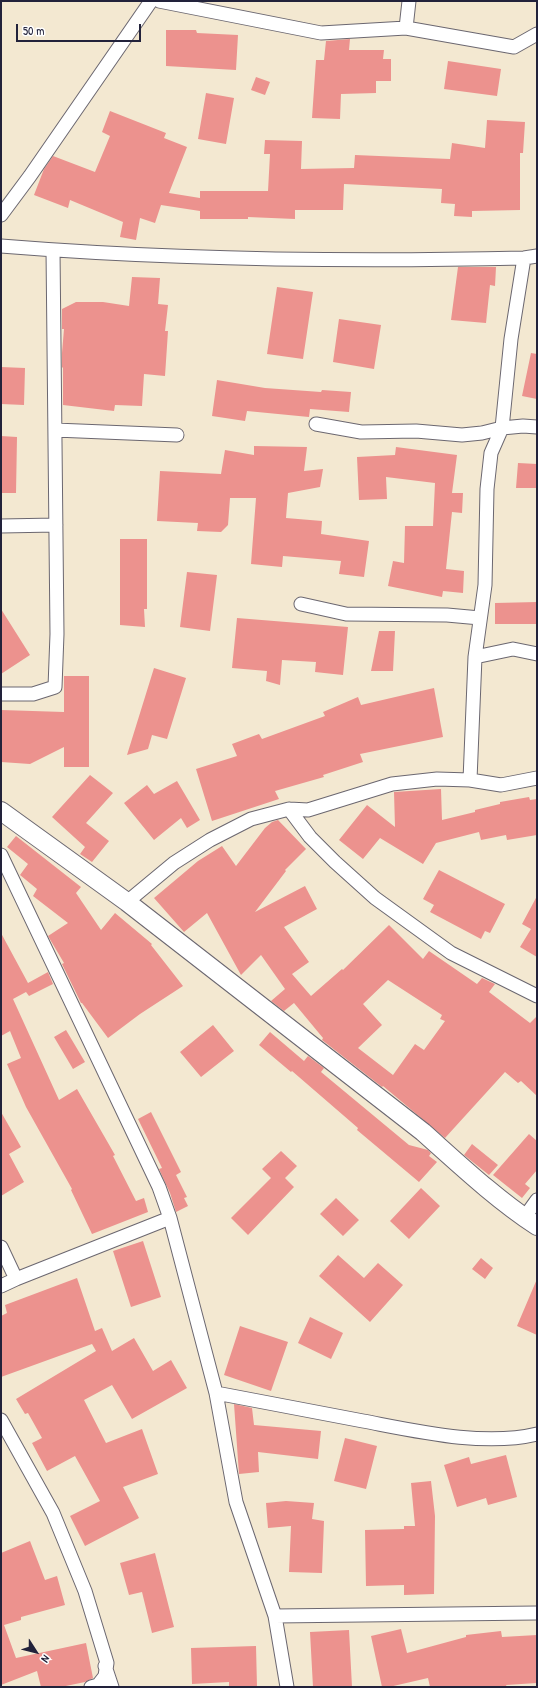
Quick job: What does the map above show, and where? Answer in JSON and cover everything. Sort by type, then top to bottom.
[{"type":"street","points":[[1,215],[30,176],[150,1]]},
{"type":"street","points":[[159,1],[321,33],[406,28],[514,47],[537,34]]},
{"type":"street","points":[[406,28],[409,1]]},
{"type":"street","points":[[1,246],[53,250],[294,260],[433,260],[524,258],[537,256]]},
{"type":"street","points":[[1,694],[33,694],[55,687],[57,634],[53,250]]},
{"type":"street","points":[[470,780],[475,657],[483,606],[487,488],[491,453],[502,428],[511,339],[524,258]]},
{"type":"street","points":[[316,424],[361,432],[416,431],[462,435],[482,433],[502,428],[523,426],[537,427]]},
{"type":"street","points":[[55,430],[177,435]]},
{"type":"street","points":[[1,526],[56,525]]},
{"type":"street","points":[[301,604],[346,614],[447,614],[480,618]]},
{"type":"street","points":[[475,657],[513,649],[537,654]]},
{"type":"street","points":[[127,902],[174,863],[210,840],[251,819],[289,809],[308,810],[392,784],[437,779],[470,780],[501,785],[537,778]]},
{"type":"street","points":[[289,809],[310,838],[375,898],[451,954],[537,996]]},
{"type":"street","points":[[1,811],[127,902],[423,1132],[464,1169],[531,1222],[537,1200]]},
{"type":"street","points":[[1,855],[159,1187],[170,1218],[216,1393],[236,1502],[274,1616],[287,1687]]},
{"type":"street","points":[[1,1286],[170,1218]]},
{"type":"street","points":[[1,1247],[16,1279]]},
{"type":"street","points":[[216,1393],[430,1434],[496,1439],[520,1438],[537,1434]]},
{"type":"street","points":[[1,1420],[53,1513],[85,1591],[107,1663],[105,1676],[98,1685],[91,1687]]},
{"type":"street","points":[[1,1425],[70,1566],[112,1687]]},
{"type":"street","points":[[274,1616],[537,1613]]},
{"type":"building","points":[[166,30],[196,30],[197,33],[238,35],[236,70],[166,66]]},
{"type":"building","points":[[350,39],[349,50],[384,50],[383,59],[391,59],[391,81],[376,81],[376,93],[341,94],[340,119],[312,118],[316,60],[324,60],[326,41]]},
{"type":"building","points":[[448,61],[501,69],[497,96],[444,89]]},
{"type":"building","points":[[256,77],[270,82],[265,95],[251,90]]},
{"type":"building","points":[[206,93],[234,98],[226,144],[198,139]]},
{"type":"building","points":[[110,111],[166,133],[164,138],[187,147],[169,193],[200,198],[200,191],[268,191],[270,154],[264,154],[265,140],[302,141],[301,169],[354,168],[355,155],[450,159],[452,143],[485,148],[487,120],[525,122],[523,153],[520,153],[520,210],[472,211],[472,217],[454,216],[455,204],[441,203],[442,189],[344,184],[343,210],[295,210],[295,219],[248,217],[248,219],[200,219],[200,211],[161,205],[155,223],[140,218],[136,240],[120,237],[123,222],[70,200],[68,208],[34,195],[44,169],[53,156],[95,172],[110,136],[102,132]]},
{"type":"building","points":[[458,267],[496,267],[495,286],[490,285],[486,323],[451,320]]},
{"type":"building","points":[[132,277],[160,278],[158,304],[168,305],[165,331],[168,331],[165,376],[144,374],[142,406],[115,405],[114,411],[63,405],[62,353],[64,329],[62,329],[62,309],[76,302],[103,302],[129,306]]},
{"type":"building","points":[[277,287],[313,292],[303,359],[267,354]]},
{"type":"building","points":[[339,319],[381,325],[374,369],[333,362]]},
{"type":"building","points":[[531,353],[537,354],[537,399],[522,396]]},
{"type":"building","points":[[1,367],[25,368],[24,405],[1,404]]},
{"type":"building","points":[[217,380],[265,388],[321,392],[322,390],[351,392],[349,412],[310,409],[309,417],[247,411],[245,421],[212,416]]},
{"type":"building","points":[[1,436],[17,437],[16,493],[1,493]]},
{"type":"building","points":[[254,446],[307,447],[304,471],[323,469],[320,487],[288,493],[286,518],[322,521],[321,534],[369,541],[364,577],[339,574],[341,561],[283,556],[282,567],[251,564],[256,498],[230,498],[228,525],[221,532],[197,531],[198,523],[157,521],[160,471],[221,474],[225,450],[254,455]]},
{"type":"building","points":[[396,447],[457,455],[452,493],[463,493],[462,513],[452,512],[446,569],[464,571],[463,593],[443,591],[442,597],[388,586],[393,561],[404,563],[405,526],[433,526],[435,483],[386,477],[387,499],[359,500],[357,457],[395,455]]},
{"type":"building","points":[[518,463],[537,464],[537,488],[516,488]]},
{"type":"building","points":[[120,539],[147,539],[147,609],[144,609],[145,627],[120,625]]},
{"type":"building","points":[[187,572],[217,575],[210,631],[180,627]]},
{"type":"building","points":[[537,602],[537,624],[495,624],[495,603]]},
{"type":"building","points":[[1,609],[30,655],[1,674]]},
{"type":"building","points":[[237,618],[348,627],[343,675],[315,672],[316,662],[282,660],[280,685],[266,681],[267,671],[232,668]]},
{"type":"building","points":[[379,631],[395,631],[393,671],[371,671]]},
{"type":"building","points":[[154,668],[186,678],[167,739],[152,735],[148,749],[127,755]]},
{"type":"building","points":[[64,676],[89,676],[89,767],[64,767],[64,747],[30,764],[1,762],[1,710],[64,712]]},
{"type":"building","points":[[434,688],[443,737],[360,754],[363,762],[323,775],[324,777],[275,791],[279,799],[212,821],[196,769],[237,756],[232,744],[259,734],[262,739],[325,716],[323,712],[358,697],[361,705]]},
{"type":"building","points":[[90,775],[113,793],[86,823],[109,841],[92,862],[80,854],[85,847],[52,817]]},
{"type":"building","points":[[177,781],[200,820],[187,828],[181,818],[154,840],[124,803],[147,785],[154,794]]},
{"type":"building","points":[[441,789],[442,820],[475,812],[475,810],[500,804],[500,802],[529,797],[530,800],[537,799],[537,835],[507,840],[506,835],[481,840],[479,832],[436,843],[423,864],[380,838],[363,859],[339,840],[367,805],[395,827],[394,792]]},
{"type":"building","points":[[278,820],[306,849],[285,870],[286,871],[255,912],[305,886],[317,909],[284,927],[309,962],[292,974],[311,996],[342,969],[343,970],[389,925],[423,959],[429,951],[477,984],[482,978],[495,984],[489,992],[530,1023],[537,1016],[537,1096],[521,1081],[518,1083],[505,1072],[445,1138],[383,1086],[382,1087],[322,1040],[323,1038],[294,1003],[284,1011],[271,1001],[285,989],[261,955],[241,975],[207,913],[184,932],[154,898],[198,861],[222,846],[236,866],[265,828],[272,822]],"holes":[[[388,980],[442,1015],[440,1019],[445,1021],[424,1050],[415,1044],[393,1075],[358,1048],[382,1025],[363,1004]]]},
{"type":"building","points":[[16,836],[81,887],[76,893],[101,930],[115,913],[152,944],[151,945],[183,986],[140,1014],[108,1038],[81,1003],[62,964],[64,963],[48,936],[68,923],[33,896],[37,889],[20,875],[28,864],[7,847]]},
{"type":"building","points":[[439,870],[505,904],[490,933],[485,931],[481,939],[430,912],[434,905],[423,899]]},
{"type":"building","points":[[537,896],[537,957],[520,947],[531,929],[522,924]]},
{"type":"building","points":[[1,933],[28,983],[48,972],[53,984],[29,996],[26,992],[13,999],[59,1100],[77,1089],[115,1155],[113,1156],[136,1201],[144,1198],[148,1212],[92,1234],[71,1190],[72,1189],[26,1107],[7,1064],[21,1058],[10,1031],[1,1036]]},
{"type":"building","points":[[213,1025],[234,1051],[201,1077],[180,1052]]},
{"type":"building","points":[[66,1030],[85,1062],[73,1069],[54,1037]]},
{"type":"building","points":[[270,1032],[304,1061],[308,1056],[324,1068],[321,1072],[409,1145],[428,1150],[431,1153],[429,1156],[437,1162],[419,1182],[357,1130],[358,1128],[292,1071],[291,1072],[259,1045]]},
{"type":"building","points":[[1,1112],[21,1147],[9,1154],[24,1182],[1,1196]]},
{"type":"building","points":[[151,1112],[181,1172],[176,1175],[187,1197],[184,1198],[188,1206],[176,1212],[170,1193],[159,1169],[162,1168],[138,1119]]},
{"type":"building","points":[[529,1134],[537,1141],[537,1170],[525,1184],[530,1188],[522,1198],[493,1175]]},
{"type":"building","points":[[472,1144],[498,1165],[489,1175],[464,1155]]},
{"type":"building","points":[[281,1151],[297,1166],[285,1178],[294,1187],[248,1235],[231,1218],[271,1178],[262,1169]]},
{"type":"building","points":[[421,1188],[440,1206],[409,1239],[390,1221]]},
{"type":"building","points":[[336,1198],[359,1220],[343,1236],[320,1214]]},
{"type":"building","points":[[143,1241],[161,1297],[131,1307],[113,1251]]},
{"type":"building","points":[[338,1255],[364,1278],[378,1263],[403,1285],[370,1322],[319,1276]]},
{"type":"building","points":[[481,1258],[493,1268],[485,1279],[472,1269]]},
{"type":"building","points":[[77,1278],[95,1331],[102,1328],[112,1351],[134,1338],[153,1371],[171,1360],[187,1388],[132,1419],[112,1385],[84,1400],[106,1443],[142,1429],[158,1474],[123,1487],[139,1518],[85,1546],[70,1516],[100,1501],[75,1456],[47,1471],[32,1443],[42,1438],[28,1413],[25,1414],[16,1399],[96,1351],[92,1344],[1,1377],[1,1316],[7,1313],[5,1305]]},
{"type":"building","points":[[537,1279],[537,1335],[517,1326]]},
{"type":"building","points":[[310,1317],[343,1333],[331,1359],[298,1343]]},
{"type":"building","points":[[240,1326],[288,1342],[271,1391],[224,1375]]},
{"type":"building","points":[[234,1404],[252,1408],[254,1425],[321,1431],[318,1459],[258,1452],[259,1472],[239,1474]]},
{"type":"building","points":[[345,1438],[377,1446],[366,1489],[334,1481]]},
{"type":"building","points":[[506,1455],[517,1497],[488,1505],[486,1498],[457,1507],[444,1465],[469,1457],[471,1464]]},
{"type":"building","points":[[431,1481],[435,1516],[434,1594],[404,1595],[404,1585],[366,1586],[365,1530],[404,1529],[404,1526],[415,1526],[411,1483]]},
{"type":"building","points":[[286,1501],[314,1503],[312,1519],[324,1521],[322,1573],[289,1572],[291,1526],[268,1528],[266,1503]]},
{"type":"building","points":[[30,1541],[45,1580],[57,1576],[65,1605],[21,1617],[21,1620],[4,1625],[16,1658],[86,1643],[93,1678],[85,1682],[61,1687],[41,1687],[37,1671],[1,1685],[1,1553]]},
{"type":"building","points":[[155,1553],[174,1627],[152,1633],[142,1592],[129,1595],[120,1563]]},
{"type":"building","points":[[401,1629],[407,1653],[466,1637],[466,1635],[501,1631],[502,1637],[537,1635],[537,1683],[506,1685],[507,1687],[430,1687],[428,1678],[389,1687],[382,1687],[371,1636]]},
{"type":"building","points":[[349,1630],[352,1687],[313,1687],[310,1632]]},
{"type":"building","points":[[256,1646],[257,1687],[229,1687],[229,1682],[192,1684],[191,1648]]}]
